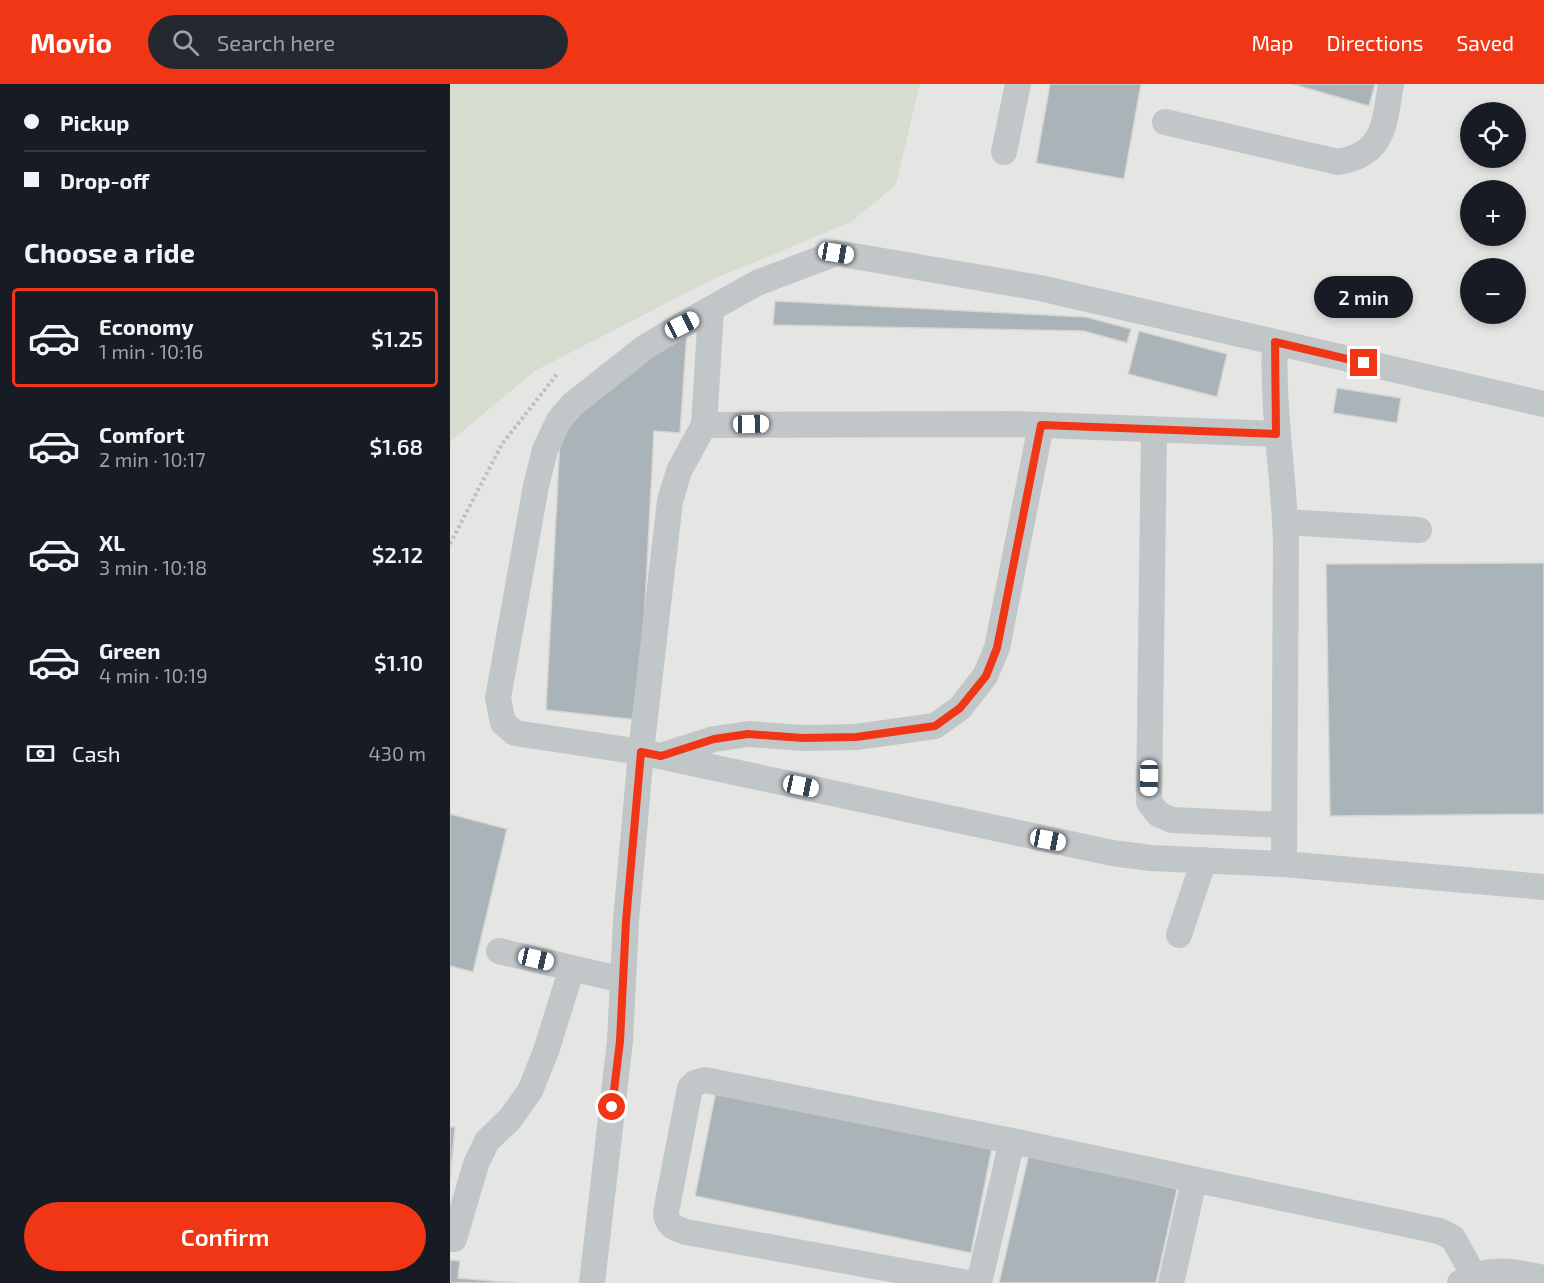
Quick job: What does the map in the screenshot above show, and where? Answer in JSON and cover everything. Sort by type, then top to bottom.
[{"type":"lane","points":[[1004,152],[1018,84]]},
{"type":"lane","points":[[1164,122],[1338,162],[1355,159],[1371,150],[1380,137],[1391,84]]},
{"type":"lane","points":[[1544,404],[1040,288],[836,253],[757,283],[644,348],[572,405],[559,420],[545,450],[536,486],[498,698],[503,723],[515,733],[651,754],[1112,853],[1284,864],[1544,887]]},
{"type":"lane","points":[[592,1283],[620,1041],[623,980],[651,754],[670,501],[679,471],[704,425],[711,310]]},
{"type":"lane","points":[[1275,342],[1276,434],[1285,494],[1282,825],[1284,864]]},
{"type":"lane","points":[[704,425],[1041,425],[1276,434]]},
{"type":"lane","points":[[651,754],[714,739],[748,734],[803,738],[856,737],[901,732],[935,726],[960,708],[986,676],[997,648],[1041,425]]},
{"type":"lane","points":[[1154,429],[1149,802],[1158,814],[1172,820],[1282,825]]},
{"type":"lane","points":[[1285,522],[1419,530]]},
{"type":"lane","points":[[1179,935],[1204,860]]},
{"type":"lane","points":[[499,951],[623,980]]},
{"type":"lane","points":[[454,1239],[476,1164],[487,1141],[510,1119],[530,1091],[546,1051],[572,968]]},
{"type":"lane","points":[[968,1283],[686,1232],[672,1227],[666,1220],[666,1212],[690,1088],[705,1080],[1439,1230],[1453,1238],[1466,1279],[1512,1270],[1544,1278]]},
{"type":"lane","points":[[979,1283],[1012,1141]]},
{"type":"lane","points":[[1172,1283],[1194,1180]]},
{"type":"path","points":[[450,544],[502,444],[558,373]]},
{"type":"shaded area","points":[[450,84],[920,84],[896,185],[851,222],[714,279],[535,371],[450,442]]},
{"type":"shaded area","points":[[920,84],[1544,84],[1544,1283],[450,1283],[450,442],[535,371],[714,279],[851,221],[896,185]]},
{"type":"building","points":[[1050,84],[1141,84],[1124,179],[1036,163]]},
{"type":"building","points":[[1292,84],[1375,84],[1369,106]]},
{"type":"building","points":[[775,301],[1086,317],[1131,329],[1127,343],[1084,331],[773,325]]},
{"type":"building","points":[[687,331],[680,433],[654,431],[639,720],[546,710],[561,419]]},
{"type":"building","points":[[1139,331],[1227,354],[1217,397],[1128,374]]},
{"type":"building","points":[[1337,388],[1401,398],[1397,423],[1333,413]]},
{"type":"building","points":[[1544,563],[1544,814],[1330,816],[1326,564]]},
{"type":"building","points":[[450,814],[507,829],[473,972],[450,966]]},
{"type":"building","points":[[717,1086],[993,1143],[971,1253],[695,1196]]},
{"type":"building","points":[[450,1127],[455,1127],[450,1180]]},
{"type":"building","points":[[1029,1154],[1177,1189],[1156,1283],[999,1283]]},
{"type":"building","points":[[450,1260],[460,1261],[458,1278],[517,1283],[450,1283]]},
{"type":"route","points":[[612,1107],[620,1041],[626,921],[641,752],[661,756],[714,739],[748,734],[803,738],[856,737],[935,726],[960,708],[986,676],[997,648],[1041,425],[1276,434],[1273,377],[1275,342],[1364,363]]}]
